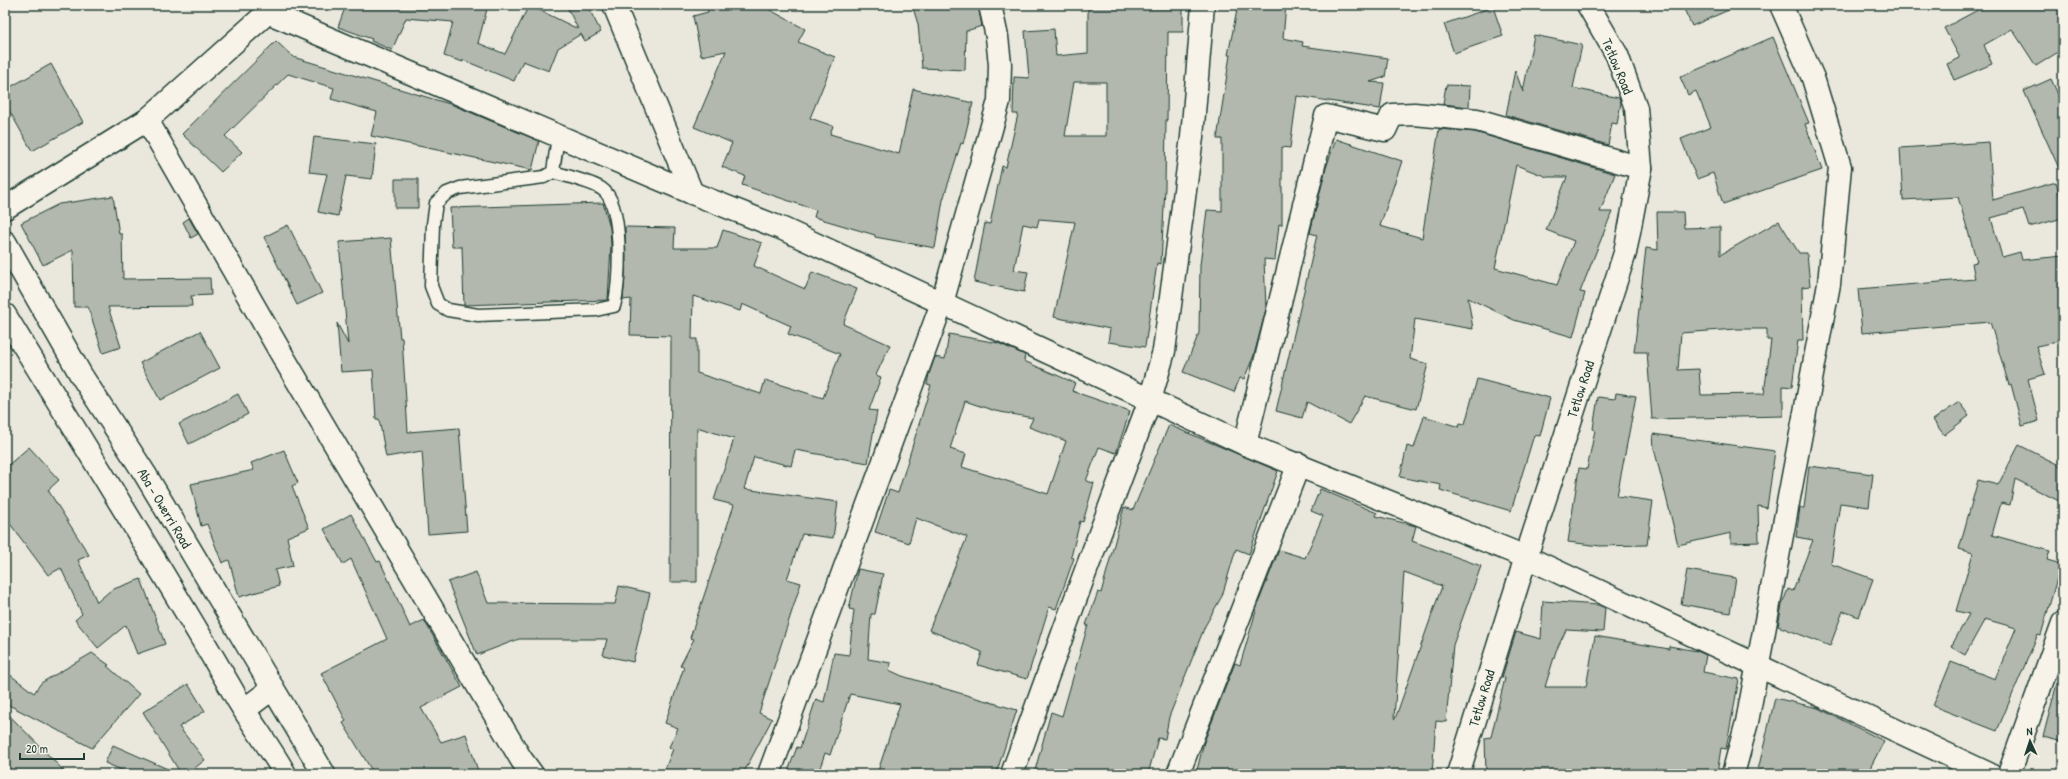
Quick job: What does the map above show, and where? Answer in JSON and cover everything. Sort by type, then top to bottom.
[{"type":"main road","points":[[614,5],[692,193]]},
{"type":"main road","points":[[769,774],[942,303],[999,101],[999,50],[990,5]]},
{"type":"main road","points":[[1012,774],[1150,400],[1165,343],[1192,137],[1203,5]]},
{"type":"main road","name":"Tetlow Road","points":[[1458,774],[1526,557],[1625,253],[1640,168],[1636,108],[1617,55],[1588,5]]},
{"type":"main road","points":[[1733,774],[1747,722],[1756,665],[1829,284],[1840,167],[1813,78],[1781,5]]},
{"type":"main road","points":[[5,208],[147,120],[271,9],[558,136],[692,193],[783,229],[1245,444],[1299,464],[1526,557],[1989,774]]},
{"type":"main road","points":[[1245,444],[1326,116],[1385,130],[1392,115],[1414,114],[1477,120],[1640,168]]},
{"type":"main road","points":[[147,120],[293,374],[513,746],[532,774]]},
{"type":"main road","name":"Aba - Owerri Road","points":[[5,242],[81,375],[145,474],[324,774]]},
{"type":"main road","points":[[5,315],[187,613],[244,710],[276,757],[285,774]]},
{"type":"main road","points":[[1178,774],[1299,464]]},
{"type":"main road","points":[[2009,774],[2063,623]]},
{"type":"main road","points":[[244,710],[273,688]]},
{"type":"lane","points":[[553,172],[558,136]]},
{"type":"lane","points":[[553,172],[602,189],[611,199],[617,224],[618,292],[614,306],[596,310],[478,314],[448,310],[438,304],[431,286],[433,224],[436,204],[447,193],[460,188],[544,177],[553,172]]},
{"type":"building","points":[[346,5],[468,5],[487,9],[478,43],[505,54],[529,5],[578,29],[566,5],[587,5],[601,32],[585,41],[581,34],[558,48],[549,71],[523,61],[514,81],[463,60],[463,62],[444,56],[453,22],[406,18],[392,50],[371,41],[372,39],[338,27]]},
{"type":"building","points":[[707,5],[761,5],[805,29],[798,42],[835,57],[810,118],[833,126],[830,134],[899,154],[913,89],[973,103],[963,144],[961,143],[943,200],[935,248],[875,237],[875,235],[814,217],[816,210],[742,185],[745,176],[722,167],[732,143],[694,127],[726,51],[701,56],[693,16],[708,12]]},
{"type":"building","points":[[912,5],[978,5],[982,26],[966,31],[965,70],[922,68],[918,24]]},
{"type":"building","points":[[1088,5],[1183,5],[1183,32],[1168,32],[1165,188],[1161,264],[1157,263],[1145,347],[1108,342],[1110,329],[1054,317],[1075,222],[1039,219],[1037,227],[1023,224],[1014,270],[1028,272],[1024,292],[974,282],[985,223],[990,224],[1002,166],[1006,167],[1018,114],[1013,114],[1014,77],[1029,78],[1025,31],[1054,29],[1056,56],[1088,53]],"holes":[[[1074,82],[1106,82],[1106,136],[1065,136]]]},
{"type":"building","points":[[1238,5],[1286,5],[1283,38],[1303,42],[1302,46],[1388,58],[1385,77],[1370,82],[1384,83],[1380,109],[1297,96],[1290,148],[1282,147],[1282,225],[1279,224],[1275,260],[1264,259],[1266,309],[1254,355],[1244,379],[1240,378],[1234,392],[1183,372],[1199,333],[1200,265],[1207,210],[1222,211],[1222,139],[1217,139],[1230,55],[1228,55]]},
{"type":"building","points":[[1682,5],[1740,5],[1692,26]]},
{"type":"building","points":[[1987,5],[2063,5],[2063,49],[2036,66],[2012,29],[1984,45],[1992,64],[1954,80],[1947,64],[1960,58],[1944,28]]},
{"type":"building","points":[[1493,7],[1503,36],[1454,53],[1444,24]]},
{"type":"building","points":[[1534,35],[1582,45],[1573,88],[1619,98],[1621,103],[1617,124],[1612,123],[1608,145],[1506,115],[1515,70],[1523,92]]},
{"type":"building","points":[[1773,37],[1809,123],[1805,124],[1822,170],[1723,204],[1713,173],[1697,179],[1681,139],[1711,127],[1696,91],[1688,95],[1680,77]]},
{"type":"building","points":[[276,41],[293,57],[453,105],[539,141],[532,170],[371,136],[377,112],[331,99],[334,88],[288,74],[225,136],[242,152],[221,172],[182,134]]},
{"type":"building","points":[[51,64],[83,122],[32,151],[5,103],[5,90]]},
{"type":"building","points":[[2051,79],[2063,105],[2063,177],[2024,91]]},
{"type":"building","points":[[1446,85],[1470,86],[1469,107],[1443,104]]},
{"type":"building","points":[[1439,129],[1475,132],[1615,174],[1600,212],[1612,212],[1580,292],[1585,293],[1573,337],[1514,320],[1468,298],[1473,329],[1415,319],[1410,359],[1428,364],[1416,409],[1365,396],[1349,424],[1307,402],[1302,418],[1276,411],[1317,235],[1310,233],[1326,168],[1336,139],[1402,161],[1380,226],[1422,238]],"holes":[[[1516,165],[1547,177],[1567,177],[1546,230],[1574,241],[1557,285],[1495,268]]]},
{"type":"building","points":[[314,137],[376,144],[372,179],[346,176],[338,216],[318,212],[327,174],[309,172]]},
{"type":"building","points":[[1989,142],[1993,200],[2056,182],[2063,208],[2063,218],[2029,227],[2023,209],[1991,218],[2002,257],[2020,252],[2022,260],[2063,256],[2063,341],[2036,346],[2045,374],[2028,379],[2039,421],[2022,426],[2011,384],[2009,385],[1990,322],[1862,333],[1858,289],[1975,279],[1972,263],[1977,262],[1958,197],[1903,200],[1900,148]]},
{"type":"building","points":[[395,179],[418,179],[418,208],[395,208]]},
{"type":"building","points":[[113,196],[119,234],[122,234],[123,279],[210,278],[211,295],[191,296],[192,306],[108,307],[121,347],[103,353],[88,307],[74,307],[73,250],[43,265],[21,223],[59,204]]},
{"type":"building","points":[[603,203],[610,227],[611,245],[608,300],[464,305],[462,247],[452,247],[450,208]]},
{"type":"building","points":[[1657,212],[1683,212],[1684,228],[1720,227],[1720,255],[1779,221],[1799,253],[1807,253],[1810,286],[1802,287],[1803,340],[1798,340],[1792,387],[1783,386],[1783,416],[1652,419],[1647,352],[1634,352],[1646,248],[1658,250]],"holes":[[[1736,329],[1767,329],[1767,340],[1771,340],[1764,394],[1701,395],[1699,369],[1678,370],[1681,333]]]},
{"type":"building","points":[[189,218],[198,234],[191,238],[183,222]]},
{"type":"building","points":[[288,225],[322,293],[297,305],[264,237]]},
{"type":"building","points":[[625,227],[675,228],[674,248],[717,248],[723,230],[762,243],[754,266],[805,289],[812,272],[857,289],[843,324],[890,345],[876,375],[881,377],[869,410],[877,411],[868,463],[795,450],[791,466],[754,457],[744,489],[838,502],[833,538],[802,534],[787,579],[801,583],[759,713],[772,719],[743,774],[663,774],[673,749],[669,747],[678,728],[665,723],[684,667],[680,666],[694,639],[690,638],[734,505],[714,500],[734,439],[697,427],[697,582],[670,582],[671,336],[630,335],[631,299],[623,300],[626,263]],"holes":[[[693,296],[740,311],[742,304],[791,326],[788,334],[840,354],[823,398],[765,380],[761,394],[697,373],[697,339],[692,339]]]},
{"type":"building","points":[[391,238],[400,338],[402,338],[408,432],[459,428],[467,531],[428,534],[422,451],[386,457],[379,419],[376,419],[373,370],[341,372],[337,323],[348,344],[339,242]]},
{"type":"building","points":[[200,331],[220,368],[160,400],[140,363]]},
{"type":"building","points":[[949,334],[998,343],[1025,355],[1024,361],[1075,383],[1072,391],[1130,411],[1116,453],[1099,447],[1086,481],[1094,483],[1083,522],[1080,521],[1071,557],[1074,558],[1056,609],[1049,607],[1027,679],[978,665],[982,652],[929,630],[967,537],[916,518],[909,543],[875,532],[889,490],[898,493],[931,385],[927,384],[935,357],[945,359]],"holes":[[[965,401],[995,411],[1033,418],[1029,427],[1066,441],[1048,494],[962,467],[966,454],[950,449]]]},
{"type":"building","points":[[1477,379],[1550,398],[1540,436],[1534,435],[1511,511],[1440,490],[1441,485],[1400,477],[1407,446],[1414,448],[1424,416],[1459,427],[1460,423],[1465,424]]},
{"type":"building","points":[[1616,393],[1636,396],[1617,496],[1653,501],[1647,545],[1600,546],[1568,542],[1579,468],[1587,469],[1595,430],[1593,429],[1598,397],[1615,399]]},
{"type":"building","points":[[238,394],[248,414],[189,444],[179,424]]},
{"type":"building","points":[[1959,402],[1969,416],[1944,435],[1933,420]]},
{"type":"building","points":[[1169,425],[1278,471],[1249,554],[1236,549],[1222,596],[1205,626],[1169,717],[1165,739],[1158,738],[1148,774],[1034,774],[1051,712],[1062,716],[1088,625],[1086,625],[1098,592],[1101,593],[1124,507],[1133,510]]},
{"type":"building","points":[[1653,434],[1775,451],[1767,508],[1758,506],[1759,542],[1731,543],[1731,533],[1678,545],[1654,448]]},
{"type":"building","points":[[2019,445],[2063,467],[2063,503],[2015,479],[2010,505],[2001,503],[1992,535],[2050,551],[2047,560],[2061,564],[2041,635],[2038,634],[1997,731],[1933,706],[1951,662],[1995,679],[2016,628],[1985,619],[1965,655],[1951,647],[1969,614],[1956,611],[1973,553],[1959,549],[1978,480],[1998,485]]},
{"type":"building","points":[[29,447],[59,480],[48,490],[89,555],[78,560],[97,602],[111,590],[141,579],[165,644],[137,654],[126,625],[98,648],[75,620],[82,614],[61,568],[48,575],[5,517],[5,468]]},
{"type":"building","points":[[284,450],[298,483],[292,486],[309,528],[287,537],[293,566],[275,570],[279,586],[239,597],[229,560],[222,563],[207,524],[201,526],[191,484],[254,470],[251,463]]},
{"type":"building","points":[[1809,466],[1873,474],[1869,507],[1840,503],[1831,564],[1873,579],[1859,617],[1843,611],[1830,646],[1778,626],[1782,605],[1788,589],[1793,591],[1813,540],[1796,537],[1800,508],[1804,508]]},
{"type":"building","points":[[1320,489],[1377,513],[1376,516],[1416,526],[1412,541],[1481,566],[1453,645],[1446,722],[1436,721],[1432,774],[1356,774],[1340,770],[1338,774],[1196,774],[1204,742],[1235,663],[1240,665],[1259,601],[1279,550],[1305,558],[1323,516],[1311,511]],"holes":[[[1404,572],[1442,586],[1395,719]]]},
{"type":"building","points":[[351,514],[377,562],[380,561],[410,627],[424,620],[462,687],[421,708],[441,742],[466,734],[479,774],[374,774],[343,723],[346,721],[321,673],[387,639],[351,559],[343,564],[324,529]]},
{"type":"building","points":[[858,569],[883,574],[875,614],[871,614],[868,659],[891,663],[889,670],[902,676],[1017,710],[996,774],[877,774],[900,704],[850,694],[830,755],[825,753],[818,774],[787,774],[797,747],[800,748],[816,699],[824,702],[834,653],[849,655],[854,610],[849,609]]},
{"type":"building","points":[[1687,570],[1736,578],[1730,613],[1681,604]]},
{"type":"building","points":[[476,572],[488,603],[615,604],[619,586],[650,593],[633,662],[603,655],[607,639],[519,639],[477,655],[448,582]]},
{"type":"building","points":[[1543,601],[1598,605],[1605,608],[1603,632],[1566,630],[1556,651],[1545,687],[1586,687],[1595,636],[1669,649],[1669,646],[1697,651],[1706,655],[1703,672],[1739,679],[1726,749],[1721,748],[1717,774],[1486,774],[1485,738],[1491,737],[1505,678],[1502,677],[1516,632],[1541,639]]},
{"type":"building","points":[[92,653],[109,665],[107,666],[139,694],[92,748],[5,703],[5,671],[34,693],[41,683]]},
{"type":"building","points":[[2057,683],[2063,684],[2063,742],[2043,737]]},
{"type":"building","points":[[188,684],[205,711],[179,727],[205,760],[187,774],[181,774],[143,712]]},
{"type":"building","points":[[1775,698],[1818,708],[1884,741],[1867,774],[1775,774],[1758,770]]},
{"type":"building","points":[[5,711],[67,774],[5,774]]},
{"type":"building","points":[[113,745],[179,774],[131,774],[105,763]]}]
